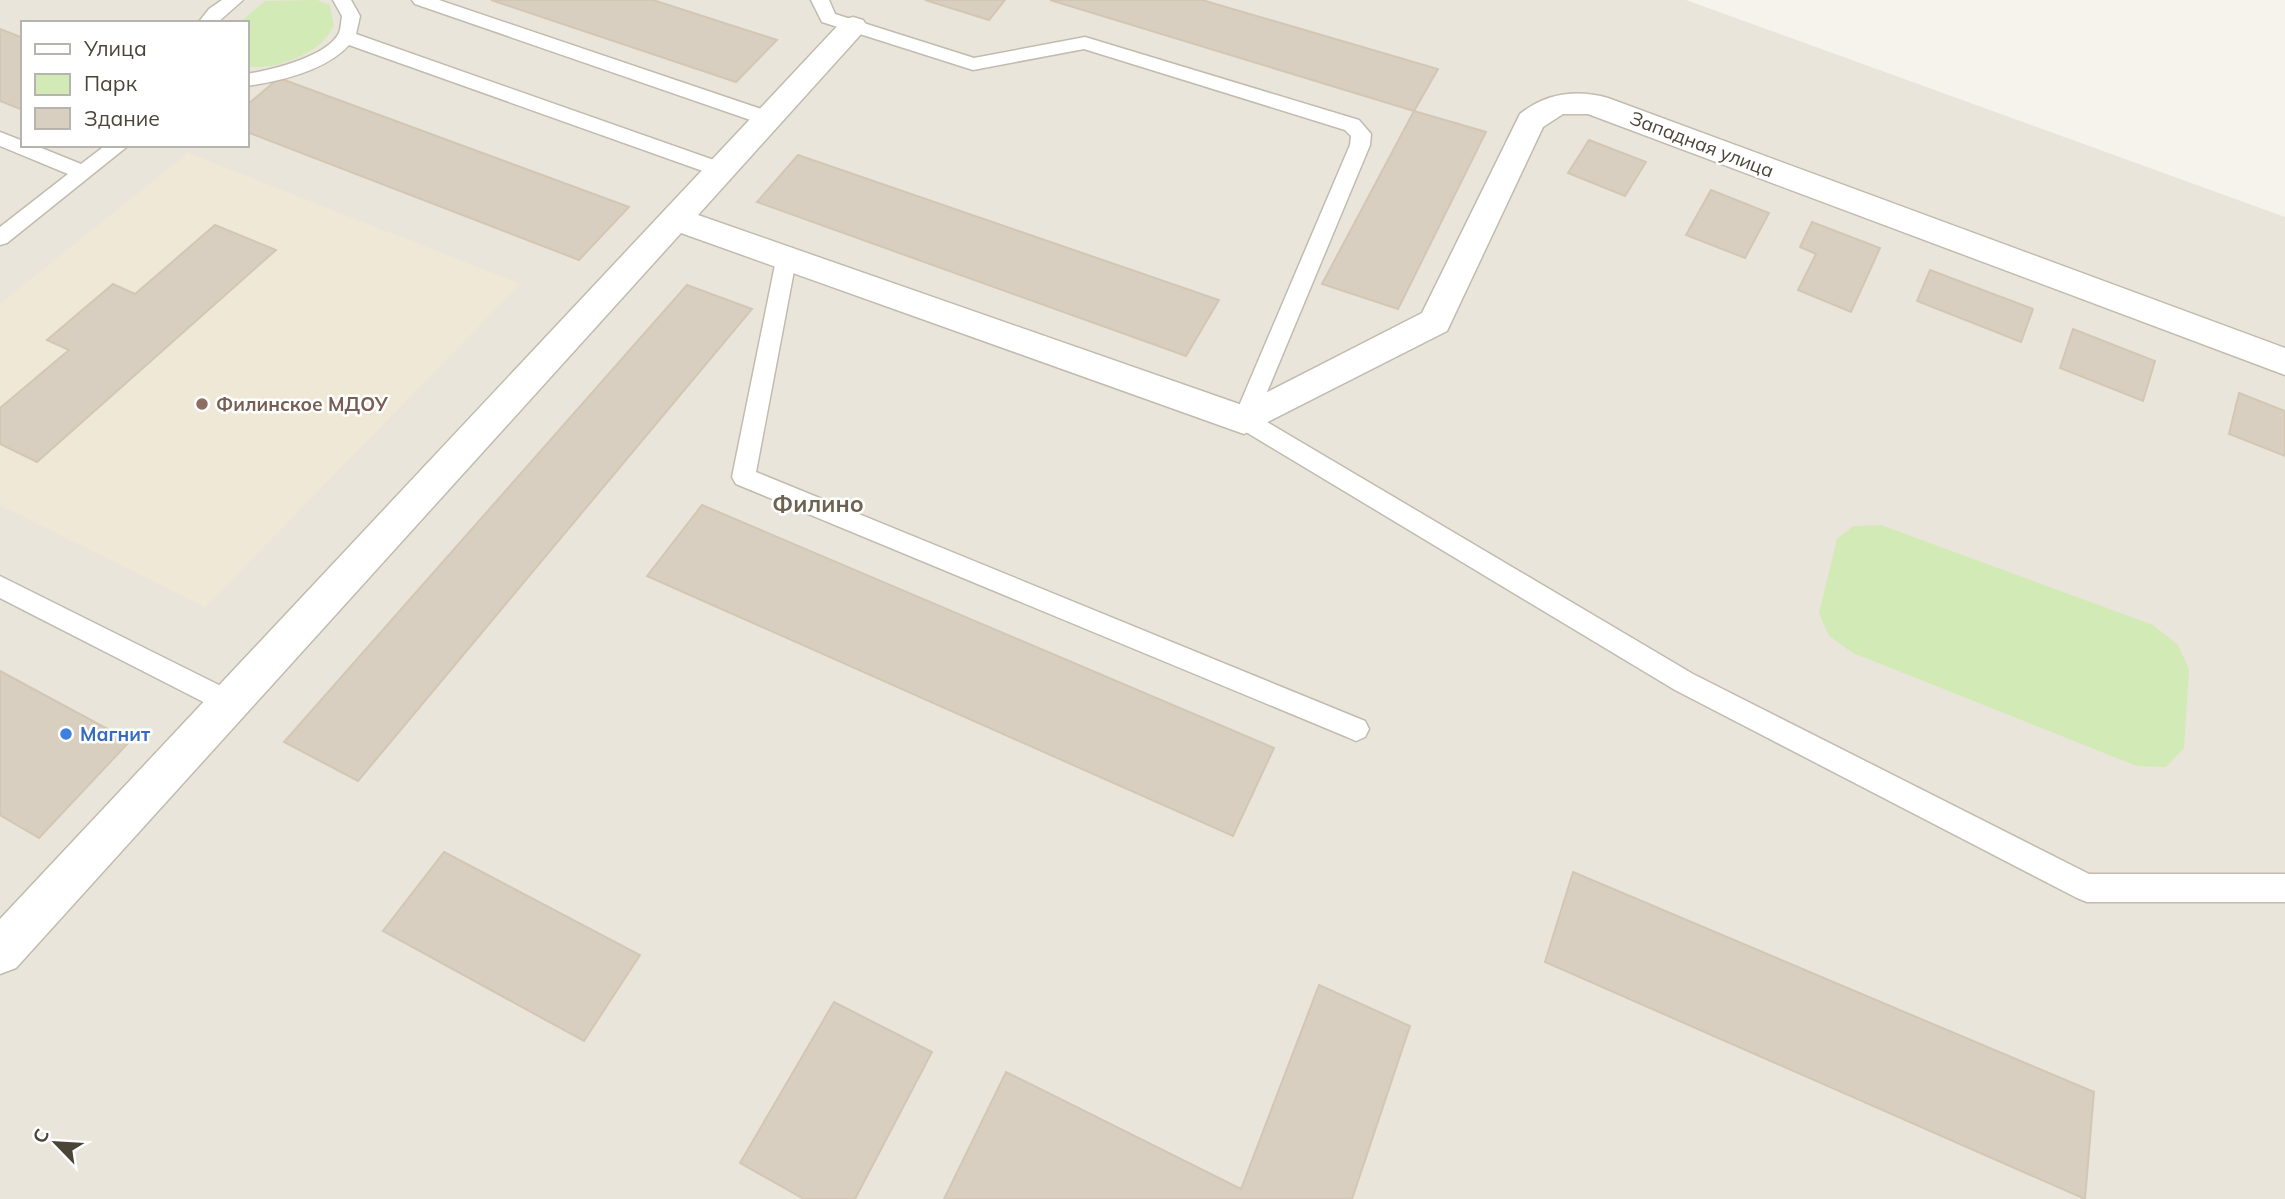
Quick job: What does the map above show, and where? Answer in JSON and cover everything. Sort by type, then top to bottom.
[{"type":"street","points":[[0,952],[853,26]]},
{"type":"street","name":"Западная улица","points":[[1244,420],[1435,322],[1531,121],[1551,106],[1566,103],[1598,105],[2285,362]]},
{"type":"street","points":[[676,219],[1244,420]]},
{"type":"lane","points":[[209,21],[234,0]]},
{"type":"lane","points":[[248,80],[296,68],[324,54],[346,37],[351,16],[342,0]]},
{"type":"lane","points":[[421,0],[769,118]]},
{"type":"lane","points":[[820,0],[828,18],[973,64],[1085,43],[1345,122],[1357,129],[1362,140],[1244,420],[1684,682],[2087,888],[2285,887]]},
{"type":"lane","points":[[346,37],[721,170]]},
{"type":"lane","points":[[0,139],[84,173]]},
{"type":"lane","points":[[0,238],[116,147]]},
{"type":"lane","points":[[786,260],[744,477],[1356,729]]},
{"type":"lane","points":[[0,586],[230,704]]},
{"type":"shaded area","name":"Филино","points":[[0,0],[1686,0],[2285,217],[2285,1199],[0,1199]]},
{"type":"shaded area","name":"Филинское МДОУ","points":[[188,153],[520,284],[205,607],[0,505],[0,304]]},
{"type":"green space","points":[[317,0],[330,5],[334,26],[322,42],[305,54],[265,67],[248,66],[248,21],[241,21],[265,1]]},
{"type":"green space","points":[[1881,525],[2153,625],[2178,645],[2189,669],[2184,748],[2166,767],[2137,766],[1853,653],[1829,636],[1819,613],[1837,539],[1853,526]]},
{"type":"building","points":[[491,0],[653,0],[777,40],[736,82]]},
{"type":"building","points":[[925,0],[1005,0],[989,20]]},
{"type":"building","points":[[1050,0],[1202,0],[1438,69],[1414,111]]},
{"type":"building","points":[[0,29],[21,37],[21,109],[0,101]]},
{"type":"building","points":[[279,78],[629,207],[579,260],[248,132],[248,104]]},
{"type":"building","points":[[1414,111],[1486,132],[1398,309],[1322,284]]},
{"type":"building","points":[[1589,140],[1646,162],[1625,196],[1568,173]]},
{"type":"building","points":[[798,155],[1219,300],[1186,356],[757,202]]},
{"type":"building","points":[[1711,190],[1769,213],[1745,258],[1686,235]]},
{"type":"building","points":[[1812,222],[1880,248],[1851,312],[1798,290],[1816,254],[1800,247]]},
{"type":"building","points":[[215,225],[276,250],[37,462],[0,444],[0,408],[69,350],[47,340],[113,284],[135,294]]},
{"type":"building","points":[[1930,270],[2033,309],[2021,342],[1917,301]]},
{"type":"building","points":[[687,285],[752,309],[358,781],[284,742]]},
{"type":"building","points":[[2073,329],[2155,361],[2143,401],[2060,368]]},
{"type":"building","points":[[2239,393],[2285,411],[2285,456],[2229,434]]},
{"type":"building","points":[[702,505],[1274,748],[1233,836],[647,576]]},
{"type":"building","points":[[0,671],[130,741],[39,838],[0,815]]},
{"type":"building","points":[[444,852],[640,955],[584,1041],[383,931]]},
{"type":"building","points":[[1573,872],[2094,1092],[2085,1199],[1545,962]]},
{"type":"building","points":[[1319,985],[1410,1026],[1352,1199],[944,1199],[1006,1072],[1241,1189]]},
{"type":"building","points":[[834,1002],[932,1052],[855,1199],[804,1199],[740,1163]]},
{"type":"place","name":"Филинское МДОУ","points":[[202,404]]},
{"type":"place","name":"Магнит","points":[[66,734]]},
{"type":"district","name":"Филино","points":[[818,503]]}]
